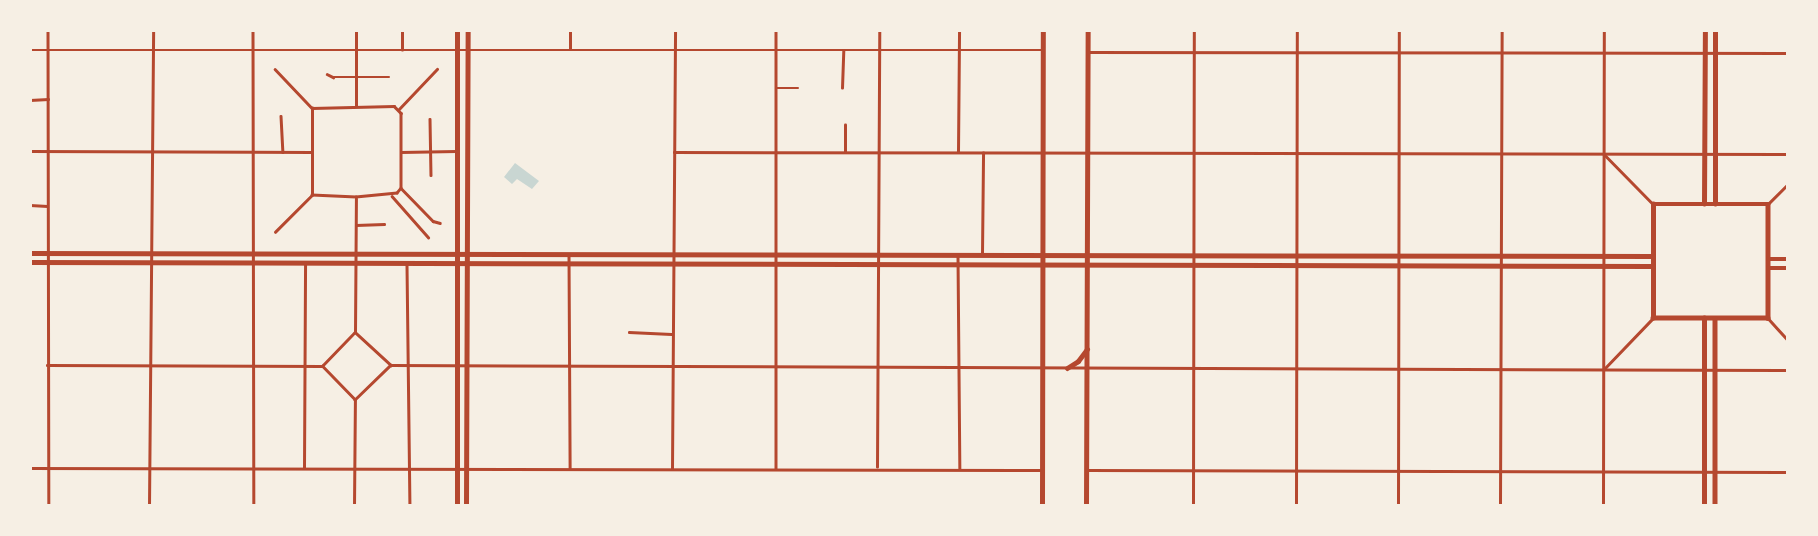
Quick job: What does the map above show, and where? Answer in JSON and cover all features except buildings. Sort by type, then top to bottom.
[{"type":"highway","points":[[1042,506],[1043,30]]},
{"type":"highway","points":[[1086,506],[1088,30]]},
{"type":"highway","points":[[1067,368],[1078,361],[1087,349]]},
{"type":"main road","points":[[457,30],[457,506]]},
{"type":"main road","points":[[466,506],[468,30]]},
{"type":"main road","points":[[1704,204],[1705,30]]},
{"type":"main road","points":[[1715,30],[1715,204]]},
{"type":"main road","points":[[1653,204],[1704,204],[1768,204],[1768,318],[1653,318],[1653,204]]},
{"type":"main road","points":[[30,253],[1042,257],[1653,256]]},
{"type":"main road","points":[[1768,259],[1788,259]]},
{"type":"main road","points":[[30,262],[568,261],[1194,267],[1653,266]]},
{"type":"main road","points":[[1768,268],[1788,268]]},
{"type":"main road","points":[[1704,318],[1704,506]]},
{"type":"main road","points":[[1715,318],[1715,506]]},
{"type":"street","points":[[48,30],[49,506]]},
{"type":"street","points":[[149,506],[153,30]]},
{"type":"street","points":[[253,30],[254,506]]},
{"type":"street","points":[[356,30],[356,106]]},
{"type":"street","points":[[402,30],[402,50]]},
{"type":"street","points":[[570,30],[570,49]]},
{"type":"street","points":[[672,469],[671,256],[675,30]]},
{"type":"street","points":[[776,30],[776,468]]},
{"type":"street","points":[[877,469],[880,153],[878,30]]},
{"type":"street","points":[[958,30],[958,153]]},
{"type":"street","points":[[1193,506],[1194,30]]},
{"type":"street","points":[[1296,506],[1297,30]]},
{"type":"street","points":[[1398,506],[1399,30]]},
{"type":"street","points":[[1500,506],[1502,30]]},
{"type":"street","points":[[1603,506],[1604,30]]},
{"type":"street","points":[[30,50],[1042,50]]},
{"type":"street","points":[[842,89],[843,51]]},
{"type":"street","points":[[1088,52],[1788,52]]},
{"type":"street","points":[[275,69],[312,108],[312,195]]},
{"type":"street","points":[[437,69],[399,109],[401,188],[433,221],[440,223]]},
{"type":"street","points":[[327,74],[333,78],[389,77]]},
{"type":"street","points":[[776,88],[799,88]]},
{"type":"street","points":[[30,100],[48,99]]},
{"type":"street","points":[[312,108],[356,106],[399,109]]},
{"type":"street","points":[[281,116],[283,152]]},
{"type":"street","points":[[430,119],[430,175]]},
{"type":"street","points":[[845,125],[845,152]]},
{"type":"street","points":[[30,151],[310,152]]},
{"type":"street","points":[[401,152],[456,151]]},
{"type":"street","points":[[674,152],[1788,154]]},
{"type":"street","points":[[982,256],[983,153]]},
{"type":"street","points":[[1604,154],[1653,204]]},
{"type":"street","points":[[1768,204],[1788,184]]},
{"type":"street","points":[[275,232],[312,195],[392,196],[401,188]]},
{"type":"street","points":[[392,196],[428,237]]},
{"type":"street","points":[[47,365],[322,366],[355,332],[356,197]]},
{"type":"street","points":[[30,205],[48,206]]},
{"type":"street","points":[[356,225],[384,224]]},
{"type":"street","points":[[569,254],[572,366],[570,468]]},
{"type":"street","points":[[958,256],[960,468]]},
{"type":"street","points":[[407,262],[410,506]]},
{"type":"street","points":[[304,468],[305,263]]},
{"type":"street","points":[[1603,370],[1653,318]]},
{"type":"street","points":[[1768,318],[1788,340]]},
{"type":"street","points":[[355,332],[391,365],[410,366],[1788,370]]},
{"type":"street","points":[[629,332],[673,334]]},
{"type":"street","points":[[355,400],[391,365]]},
{"type":"street","points":[[322,366],[355,400],[354,506]]},
{"type":"street","points":[[30,468],[1041,470]]},
{"type":"street","points":[[1086,470],[1788,472]]},
{"type":"shaded area","points":[[515,163],[539,181],[532,189],[517,179],[512,184],[504,177]]}]
